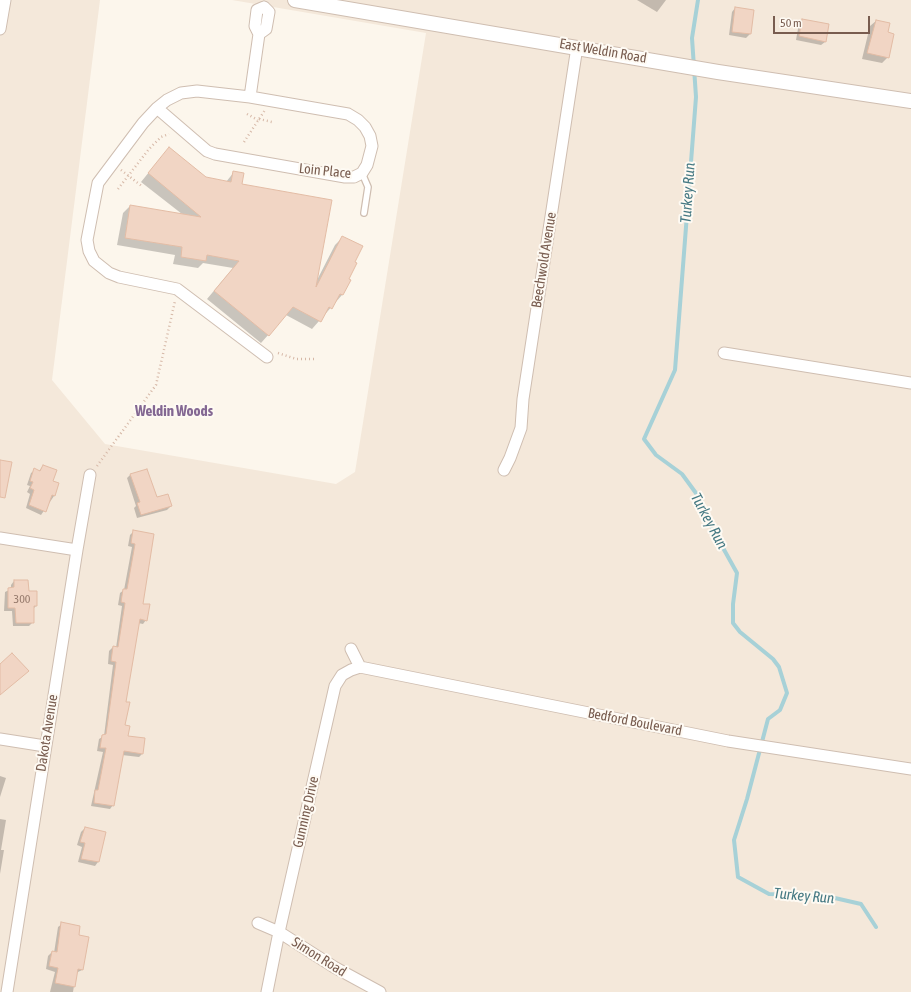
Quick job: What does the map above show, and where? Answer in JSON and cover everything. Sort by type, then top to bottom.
[{"type":"street","points":[[0,29],[5,0]]},
{"type":"street","name":"East Weldin Road","points":[[295,0],[718,72],[911,101]]},
{"type":"street","points":[[250,97],[259,34],[266,29],[269,12],[264,4]]},
{"type":"street","name":"Beechwold Avenue","points":[[504,470],[521,428],[523,399],[577,47]]},
{"type":"street","name":"Loin Place","points":[[157,108],[207,151],[215,154],[345,177],[354,177],[362,173],[367,165],[372,146],[370,136],[365,127],[358,120],[348,114],[250,97],[197,91],[181,93],[157,108],[143,122],[98,183],[87,240],[89,251],[94,261],[109,273],[119,277],[178,289],[271,354]]},
{"type":"street","points":[[724,353],[911,382]]},
{"type":"street","name":"Dakota Avenue","points":[[7,992],[76,550],[90,475]]},
{"type":"street","points":[[0,538],[76,550]]},
{"type":"street","points":[[351,649],[360,667]]},
{"type":"street","name":"Bedford Boulevard","points":[[360,667],[748,744],[911,769]]},
{"type":"street","name":"Gunning Drive","points":[[267,992],[279,932],[335,686],[342,675],[360,667]]},
{"type":"street","points":[[0,739],[45,746]]},
{"type":"street","name":"Simon Road","points":[[258,923],[279,932],[334,967],[380,992]]},
{"type":"lane","points":[[362,173],[368,187],[364,213]]},
{"type":"path","points":[[244,142],[266,108]]},
{"type":"path","points":[[247,114],[259,120],[272,122]]},
{"type":"path","points":[[121,170],[143,187]]},
{"type":"path","points":[[90,475],[156,385],[178,289]]},
{"type":"path","points":[[271,354],[296,359],[316,359]]},
{"type":"shaded area","points":[[0,0],[100,0],[52,380],[105,444],[336,484],[355,472],[426,33],[232,0],[911,0],[911,992],[0,992]]},
{"type":"building","points":[[735,7],[754,10],[751,34],[732,32]]},
{"type":"building","points":[[802,19],[829,24],[826,42],[799,36]]},
{"type":"building","points":[[876,20],[890,23],[888,32],[894,34],[889,58],[867,53]]},
{"type":"building","points":[[169,147],[206,177],[231,182],[233,171],[244,173],[242,184],[332,200],[316,287],[342,236],[363,246],[349,279],[351,280],[343,295],[340,294],[332,309],[329,307],[321,322],[293,307],[269,336],[214,291],[239,261],[207,255],[206,261],[181,257],[182,247],[125,238],[130,205],[201,217],[148,173]]},
{"type":"building","points":[[0,460],[12,462],[5,498],[0,497]]},
{"type":"building","points":[[43,465],[57,470],[53,481],[59,483],[55,496],[52,495],[46,512],[29,505],[34,490],[30,488],[33,482],[30,481],[34,468],[40,471]]},
{"type":"building","points":[[147,469],[157,497],[168,494],[172,506],[141,515],[137,503],[140,502],[130,474]]},
{"type":"building","points":[[133,530],[154,534],[143,604],[150,604],[147,621],[140,619],[126,702],[130,702],[125,725],[130,726],[128,736],[145,738],[143,754],[124,751],[114,806],[94,803],[95,790],[98,790],[106,748],[100,748],[102,735],[106,734],[116,662],[111,661],[113,646],[118,647],[125,603],[121,602],[123,589],[127,589],[135,544],[131,543]]},
{"type":"building","points":[[14,580],[28,580],[29,591],[37,591],[37,606],[34,606],[34,623],[16,623],[15,608],[8,608],[8,588],[14,587]]},
{"type":"building","points":[[12,653],[29,671],[0,695],[0,664]]},
{"type":"building","points":[[85,827],[106,832],[99,862],[81,859],[85,843],[80,842]]},
{"type":"building","points":[[61,922],[80,926],[79,935],[89,937],[83,970],[78,969],[75,987],[55,983],[58,968],[49,966],[52,951],[57,952]]},
{"type":"waterway","name":"Turkey Run","points":[[698,0],[692,38],[696,97],[675,370],[644,439],[656,455],[682,474],[701,500],[708,521],[737,573],[733,604],[733,623],[740,632],[773,659],[779,667],[787,693],[780,710],[768,719],[747,799],[734,840],[738,877],[769,894],[826,896],[861,904],[876,927]]},
{"type":"district","name":"Weldin Woods","points":[[174,411]]}]
